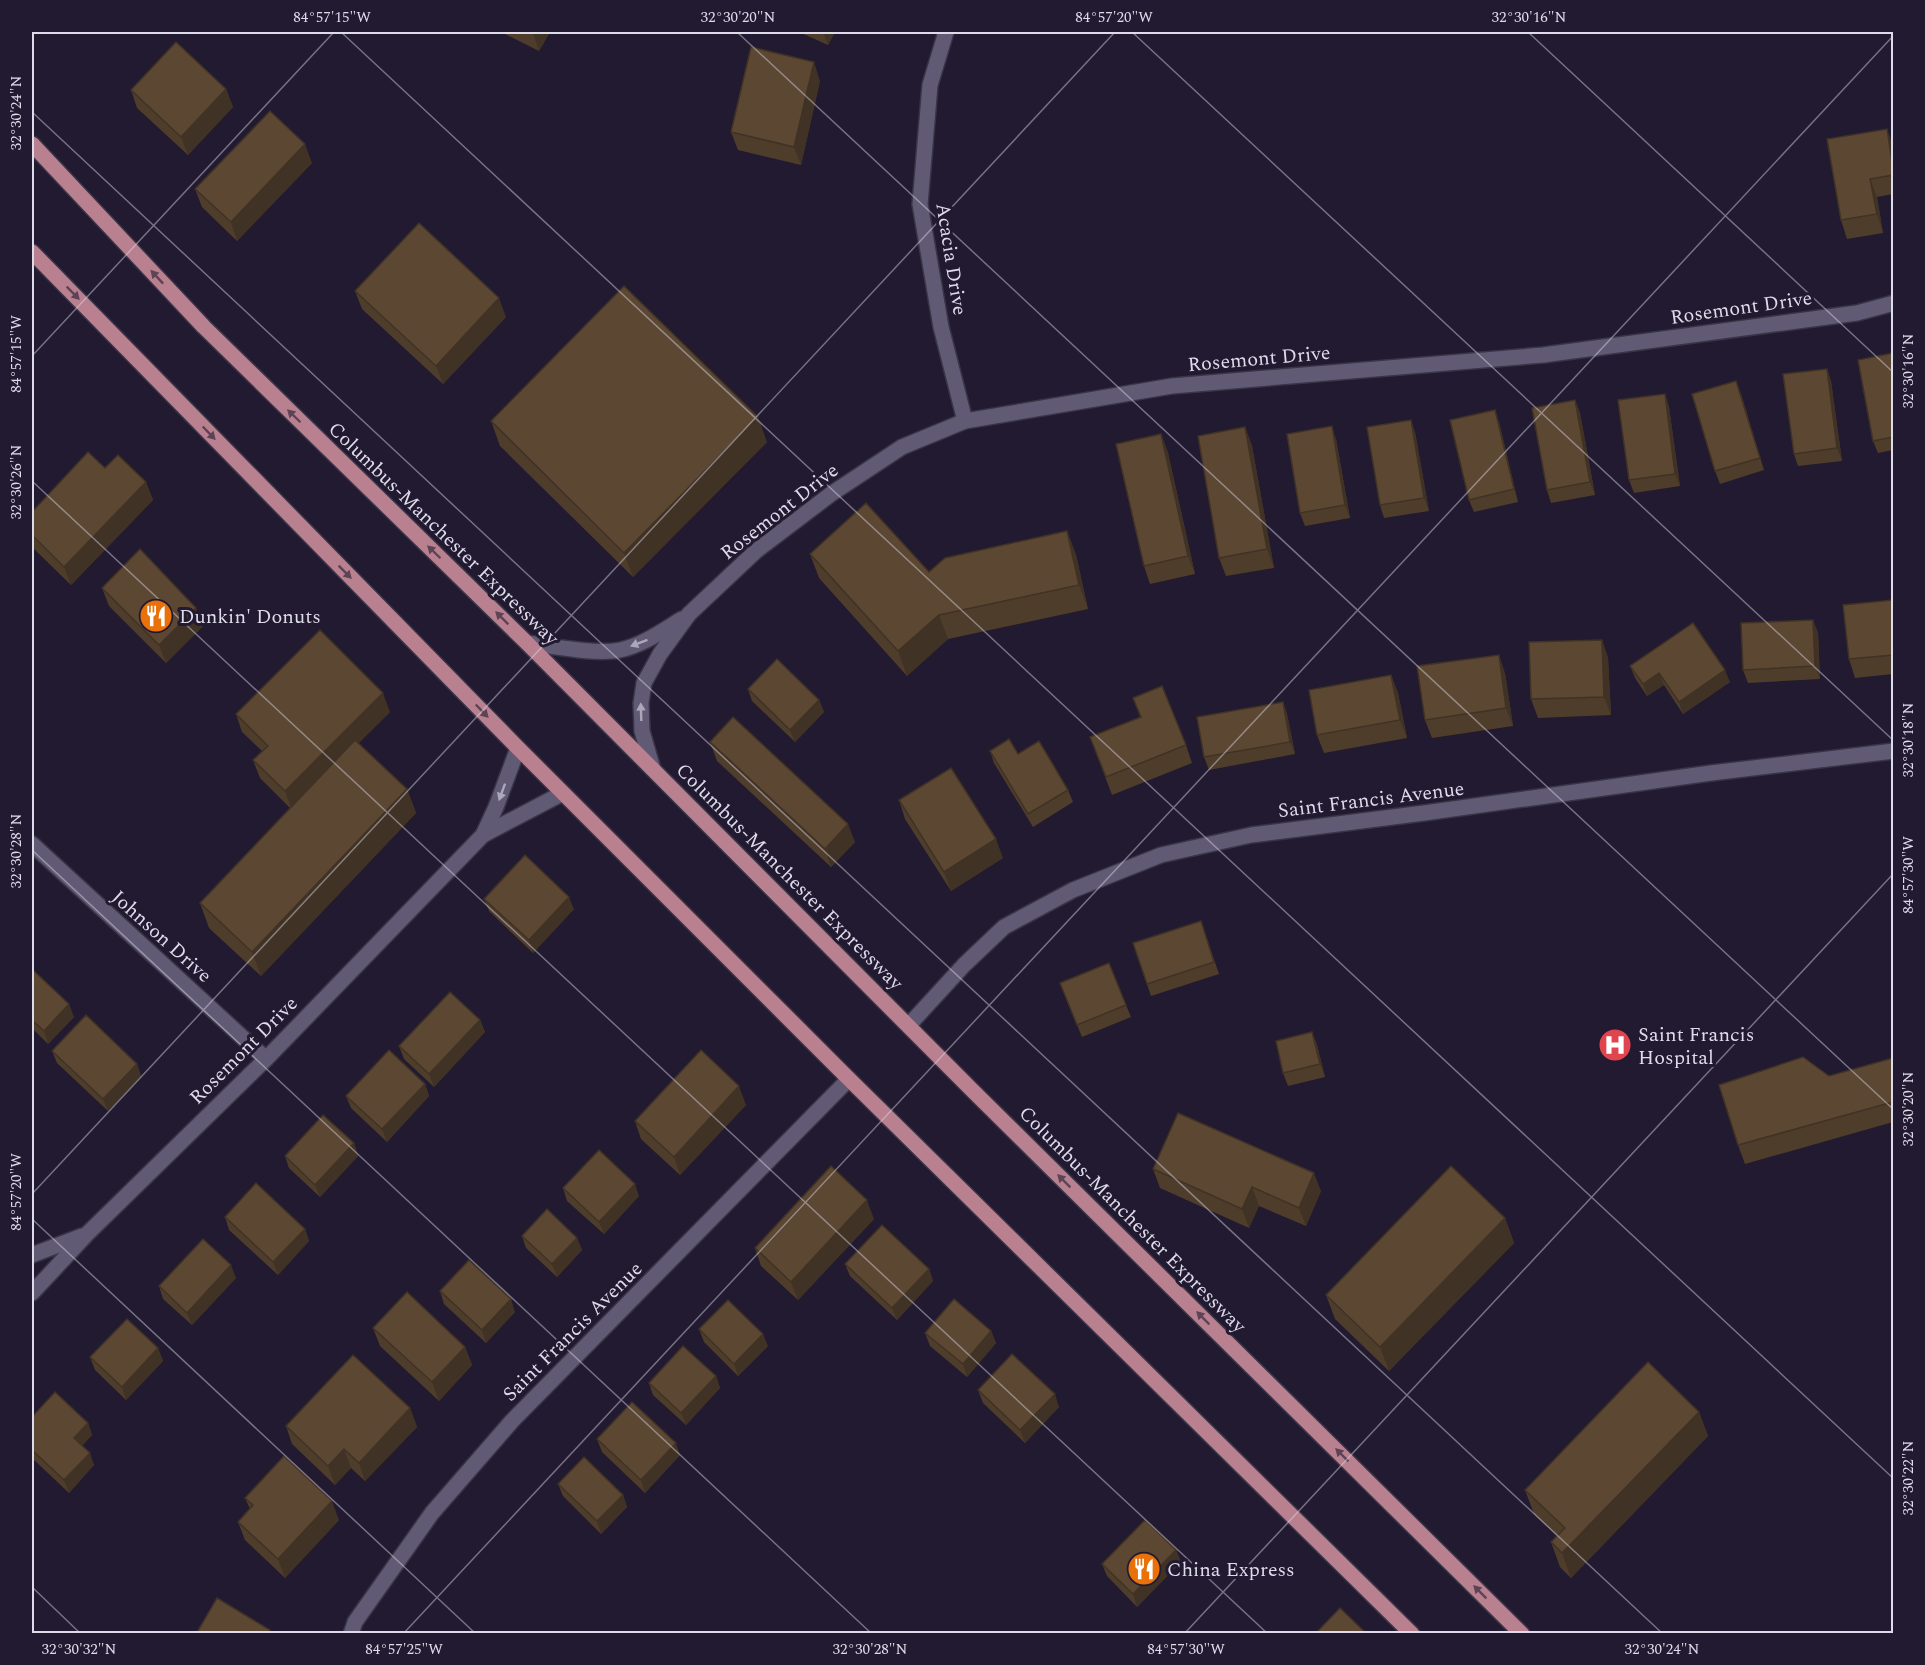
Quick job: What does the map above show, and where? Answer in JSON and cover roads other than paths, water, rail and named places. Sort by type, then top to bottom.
[{"type":"main road","name":"Columbus-Manchester Expressway","points":[[32,144],[204,327],[527,643],[973,1091],[1522,1634]]},
{"type":"main road","points":[[32,252],[518,748],[849,1079],[1412,1634]]},
{"type":"street","name":"Acacia Drive","points":[[946,32],[930,85],[920,204],[941,327],[965,421]]},
{"type":"street","name":"Rosemont Drive","points":[[527,643],[600,651],[619,650],[645,642],[689,614],[756,551],[831,494],[902,447],[965,421],[1172,386],[1543,355],[1857,313],[1893,303]]},
{"type":"street","name":"Rosemont Drive","points":[[653,769],[642,731],[641,704],[644,682],[660,654],[689,614]]},
{"type":"street","name":"Rosemont Drive","points":[[483,835],[518,748]]},
{"type":"street","name":"Saint Francis Avenue","points":[[909,1025],[964,965],[1005,927],[1073,890],[1161,855],[1251,835],[1893,751]]},
{"type":"street","name":"Rosemont Drive","points":[[32,1293],[87,1234],[266,1059],[483,835],[563,793]]},
{"type":"street","name":"Johnson Drive","points":[[32,844],[266,1059]]},
{"type":"street","name":"Saint Francis Avenue","points":[[351,1634],[355,1622],[432,1513],[512,1421],[849,1079]]},
{"type":"street","points":[[32,1255],[87,1234]]},
{"type":"place","name":"Dunkin' Donuts","points":[[156,616]]},
{"type":"place","name":"Saint Francis Hospital","points":[[1615,1045]]},
{"type":"place","name":"China Express","points":[[1144,1569]]}]
